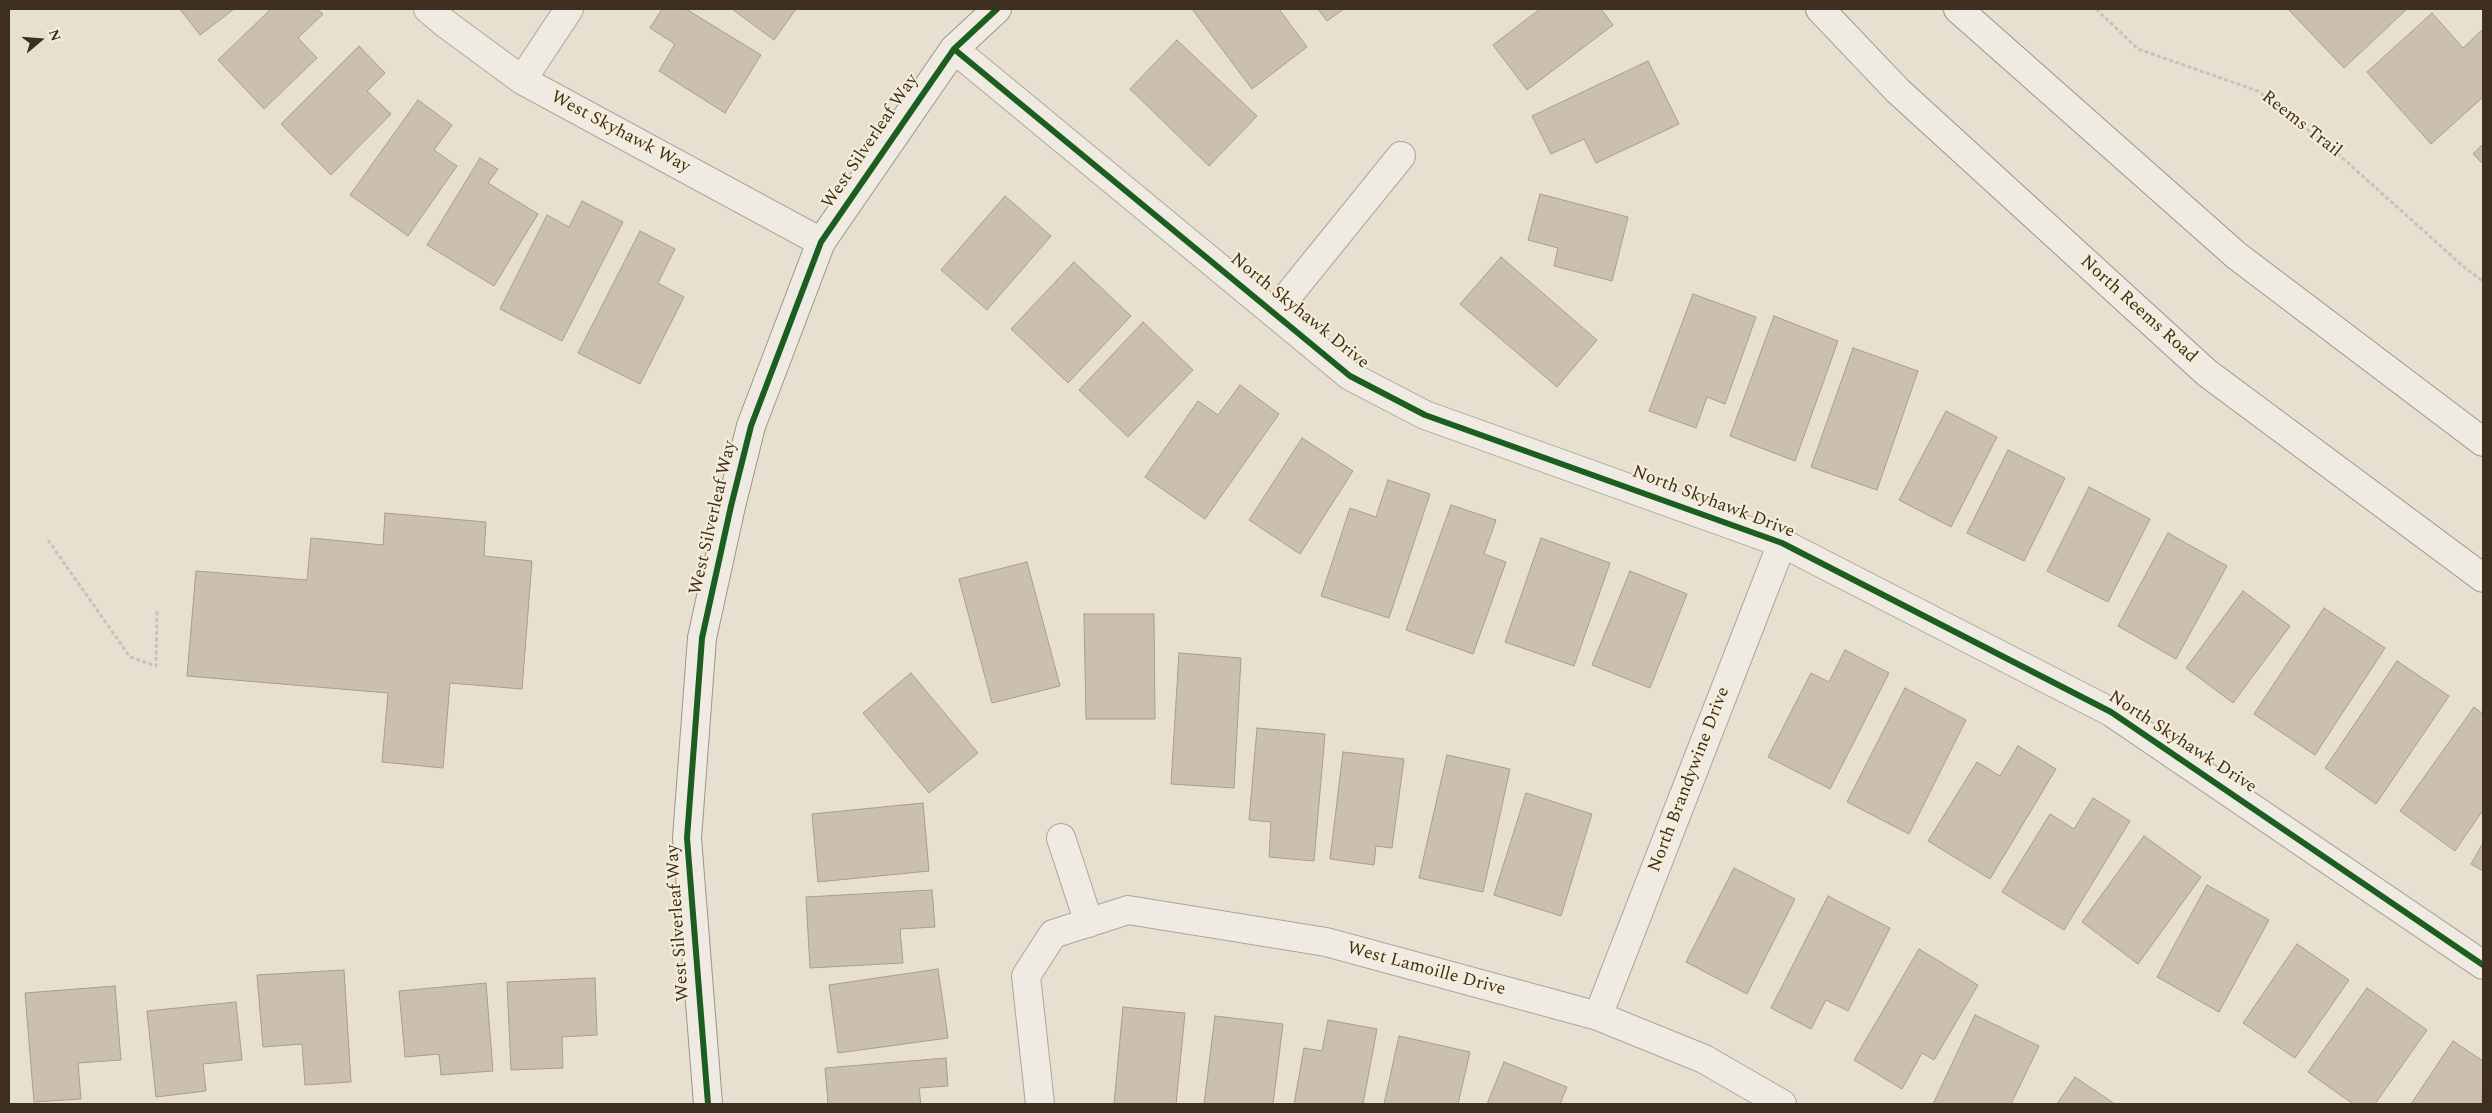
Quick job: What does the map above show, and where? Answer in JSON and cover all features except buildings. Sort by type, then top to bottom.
[{"type":"street","name":"West Skyhawk Way","points":[[428,9],[522,80],[821,242]]},
{"type":"street","points":[[522,80],[569,9]]},
{"type":"street","name":"West Silverleaf Way","points":[[708,1104],[687,838],[702,638],[731,506],[752,426],[821,242],[954,49],[997,9]]},
{"type":"street","name":"North Reems Road","points":[[1820,9],[1898,91],[2207,373],[2483,578]]},
{"type":"street","points":[[1958,9],[2237,256],[2483,442]]},
{"type":"street","name":"North Skyhawk Drive","points":[[954,49],[1350,376],[1425,415],[1782,543],[2111,712],[2483,965]]},
{"type":"street","points":[[1274,313],[1401,156]]},
{"type":"street","name":"North Brandywine Drive","points":[[1598,1016],[1782,543]]},
{"type":"street","points":[[1061,838],[1089,923]]},
{"type":"street","name":"West Lamoille Drive","points":[[1040,1104],[1026,976],[1054,934],[1128,910],[1326,942],[1598,1016],[1704,1059],[1782,1104]]},
{"type":"path","points":[[48,540],[130,657],[156,666],[157,611]]},
{"type":"cycle path","points":[[708,1104],[687,838],[702,638],[751,426],[821,242],[954,49],[997,9]]},
{"type":"cycle path","points":[[954,49],[1350,376],[1425,415],[1782,543],[2111,712],[2483,965]]}]
